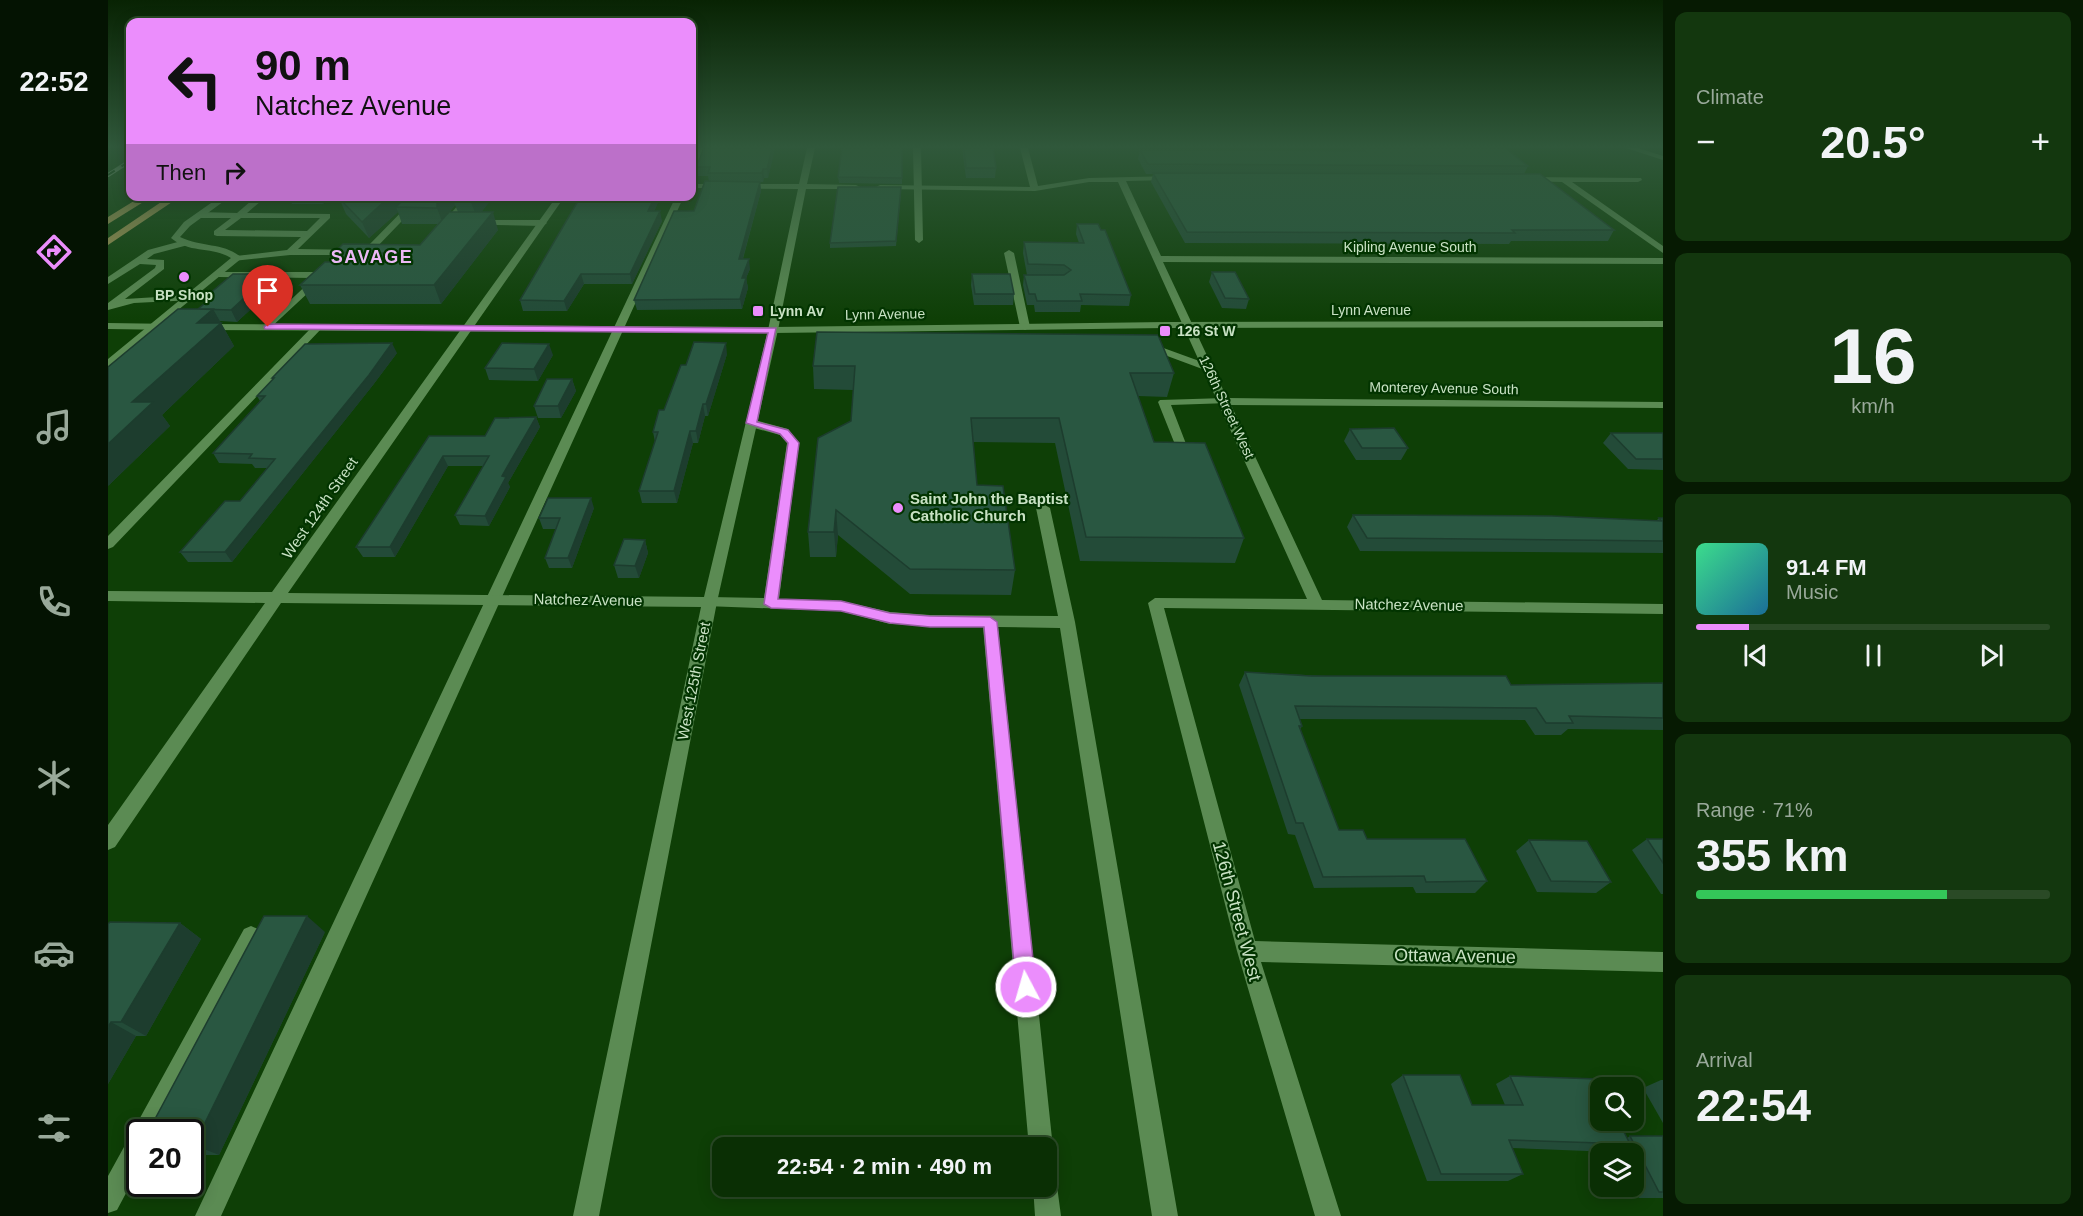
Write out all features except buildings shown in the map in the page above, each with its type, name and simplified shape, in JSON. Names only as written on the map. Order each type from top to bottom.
[{"type":"highway","points":[[108,221],[135,205]]},
{"type":"highway","points":[[108,242],[164,205]]},
{"type":"street","points":[[215,205],[174,238],[189,245],[225,250],[236,259]]},
{"type":"street","points":[[252,205],[217,232],[309,234]]},
{"type":"street","points":[[110,361],[236,259],[290,252],[362,253],[370,249],[413,205]]},
{"type":"street","points":[[463,205],[448,222],[543,223]]},
{"type":"street","name":"West 124th Street","points":[[108,841],[277,597],[555,205]]},
{"type":"street","points":[[208,1216],[676,205]]},
{"type":"street","name":"West 125th Street","points":[[586,1216],[710,602],[801,205]]},
{"type":"street","points":[[919,205],[920,240]]},
{"type":"street","name":"126th Street West","points":[[1133,205],[1317,604]]},
{"type":"street","points":[[1599,205],[1663,250]]},
{"type":"street","points":[[200,215],[327,216],[290,252]]},
{"type":"street","points":[[108,280],[151,252],[189,245]]},
{"type":"street","points":[[268,327],[344,252]]},
{"type":"street","points":[[1009,253],[1025,327]]},
{"type":"street","name":"Kipling Avenue South","points":[[1158,259],[1663,261]]},
{"type":"street","points":[[108,308],[159,269],[161,262],[137,261]]},
{"type":"street","points":[[219,274],[346,276]]},
{"type":"street","points":[[1015,280],[1027,280]]},
{"type":"street","points":[[108,308],[133,300],[190,298]]},
{"type":"street","name":"Lynn Avenue","points":[[108,326],[837,330],[1663,324]]},
{"type":"street","points":[[108,544],[317,328]]},
{"type":"street","points":[[837,330],[864,341]]},
{"type":"street","points":[[1139,344],[1159,348],[1209,368]]},
{"type":"street","name":"Monterey Avenue South","points":[[1182,449],[1164,402],[1663,405]]},
{"type":"street","points":[[751,423],[784,432],[794,443],[771,604]]},
{"type":"street","points":[[1043,508],[1067,622],[1165,1216]]},
{"type":"street","name":"Natchez Avenue","points":[[108,596],[710,602],[841,606],[890,618],[930,621],[1067,622]]},
{"type":"street","name":"126th Street West","points":[[1155,603],[1247,951],[1328,1216]]},
{"type":"street","name":"Natchez Avenue","points":[[1155,603],[1663,609]]},
{"type":"street","points":[[990,622],[1040,1137]]},
{"type":"street","points":[[152,1119],[251,936]]},
{"type":"street","name":"Ottawa Avenue","points":[[1247,951],[1663,962]]},
{"type":"street","points":[[108,1201],[126,1168]]},
{"type":"street","points":[[1046,1197],[1048,1216]]},
{"type":"place","name":"BP Shop","points":[[184,277]]},
{"type":"place","name":"Lynn Av","points":[[758,311]]},
{"type":"place","name":"126 St W","points":[[1165,331]]},
{"type":"place","name":"Saint John the Baptist Catholic Church","points":[[898,508]]},
{"type":"district","name":"SAVAGE","points":[[372,257]]},
{"type":"route","points":[[268,327],[773,330],[751,423],[784,432],[794,443],[771,604],[841,606],[890,618],[990,622],[1026,987]]}]
